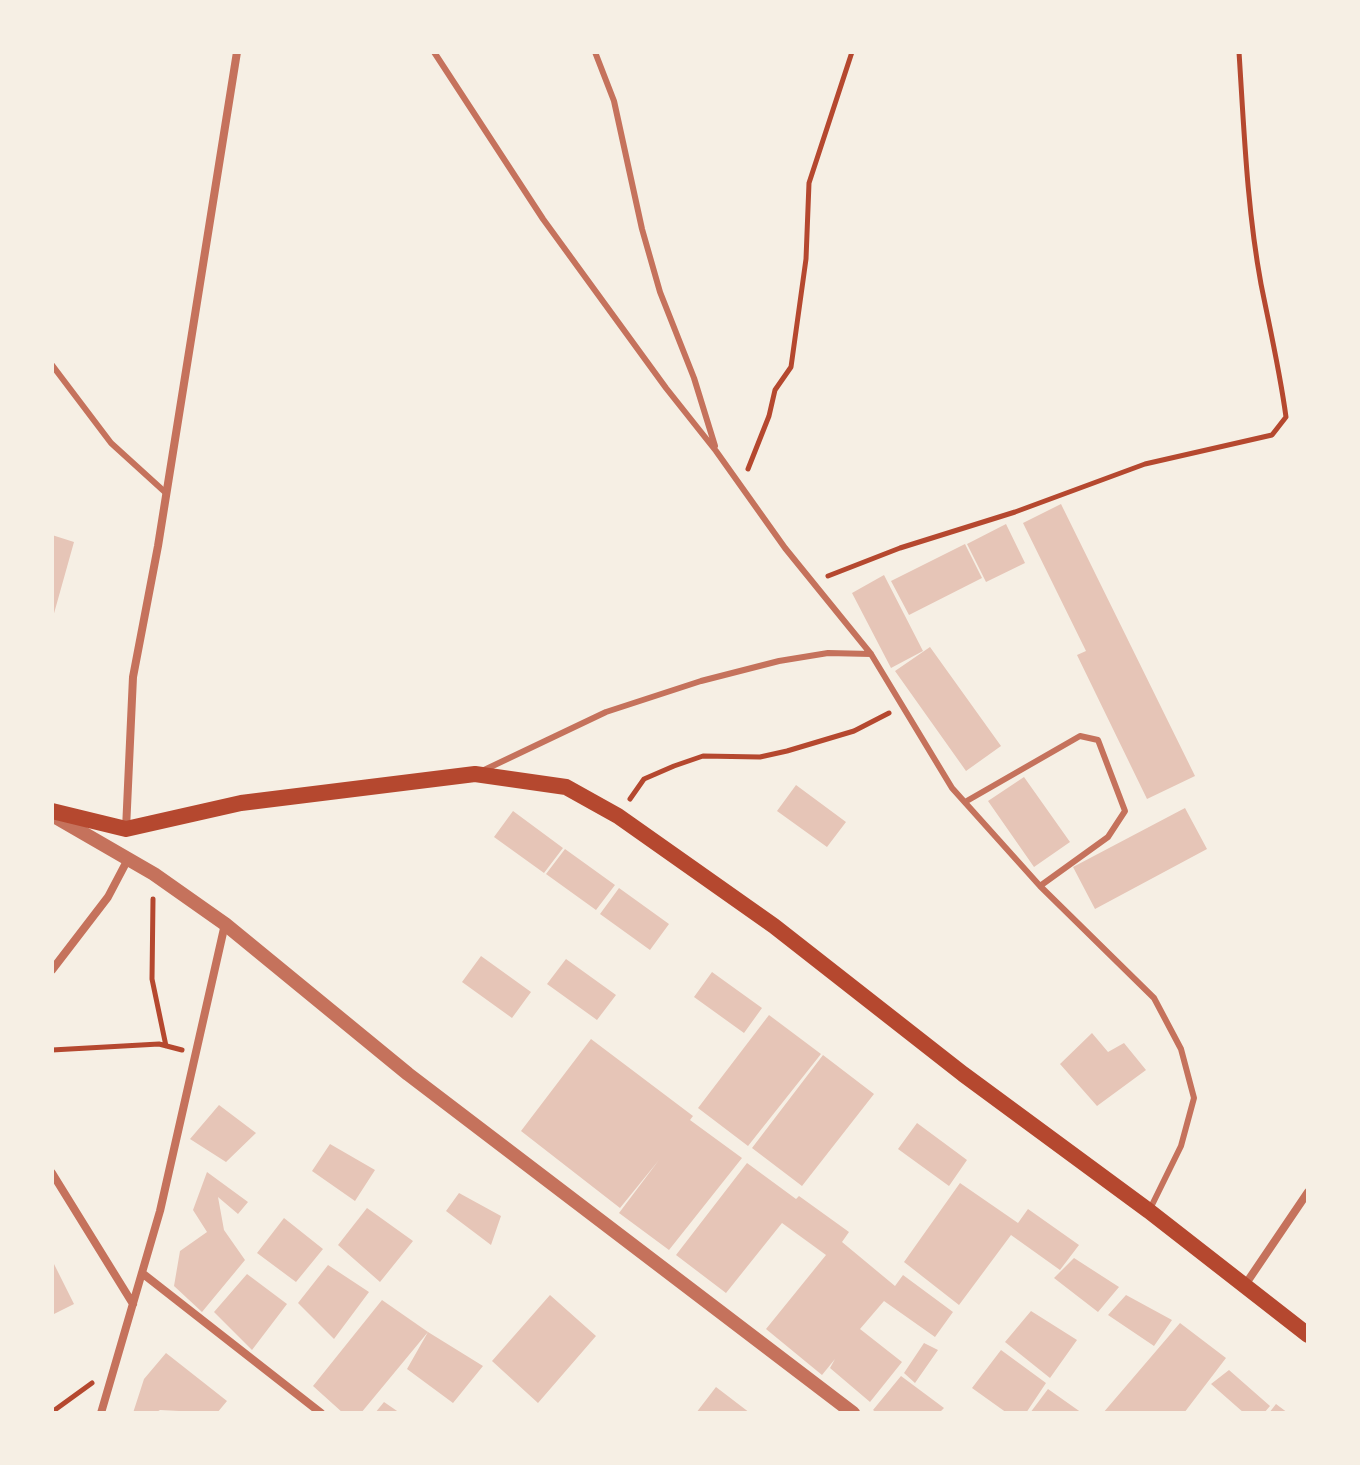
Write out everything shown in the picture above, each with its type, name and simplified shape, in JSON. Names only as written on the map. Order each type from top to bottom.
[{"type":"main road","points":[[52,813],[126,829],[241,803],[475,774],[566,787],[618,816],[774,926],[1032,1127],[1149,1211],[1308,1335]]},
{"type":"street","points":[[126,829],[133,677],[237,52]]},
{"type":"street","points":[[52,813],[154,874],[225,924],[408,1074],[853,1413]]},
{"type":"street","points":[[52,970],[108,897],[128,859]]},
{"type":"street","points":[[101,1413],[160,1211],[225,924]]},
{"type":"street","points":[[52,1173],[133,1304]]},
{"type":"street","points":[[1244,1286],[1308,1192]]},
{"type":"street","points":[[142,1273],[321,1413]]},
{"type":"lane","points":[[434,52],[543,219],[741,489],[871,654],[952,788],[1040,886],[1154,998],[1181,1049],[1194,1098],[1181,1146],[1149,1211]]},
{"type":"lane","points":[[595,52],[614,101],[642,229],[660,292],[694,378],[716,451]]},
{"type":"lane","points":[[52,365],[111,443],[166,493]]},
{"type":"lane","points":[[475,774],[606,712],[701,681],[779,661],[828,653],[871,654]]},
{"type":"lane","points":[[965,802],[1080,736],[1098,740],[1125,811],[1108,837],[1040,886]]},
{"type":"path","points":[[741,489],[769,416],[775,390],[791,367],[806,259],[809,183],[852,52]]},
{"type":"path","points":[[812,582],[900,548],[1015,512],[1145,464],[1272,435],[1286,417],[1280,367],[1261,283],[1245,146],[1239,52]]},
{"type":"path","points":[[618,816],[644,779],[674,766],[703,756],[760,757],[787,751],[854,731],[902,706]]},
{"type":"path","points":[[154,874],[152,979],[166,1046]]},
{"type":"path","points":[[52,1050],[159,1044],[193,1055]]},
{"type":"path","points":[[52,1412],[116,1367]]},
{"type":"building","points":[[1061,504],[1195,776],[1147,799],[1077,655],[1086,651],[1023,523]]},
{"type":"building","points":[[1006,524],[1025,563],[986,582],[967,544]]},
{"type":"building","points":[[52,535],[74,542],[53,617],[52,617]]},
{"type":"building","points":[[965,544],[982,578],[909,615],[891,581]]},
{"type":"building","points":[[884,575],[923,651],[891,668],[852,593]]},
{"type":"building","points":[[930,647],[1001,746],[966,771],[895,671]]},
{"type":"building","points":[[1024,777],[1070,842],[1034,867],[988,801]]},
{"type":"building","points":[[796,785],[846,822],[827,847],[777,811]]},
{"type":"building","points":[[1185,808],[1207,849],[1095,909],[1073,867]]},
{"type":"building","points":[[513,811],[563,848],[544,873],[494,837]]},
{"type":"building","points":[[565,849],[615,885],[596,910],[546,874]]},
{"type":"building","points":[[619,888],[669,924],[650,950],[600,914]]},
{"type":"building","points":[[481,956],[531,992],[512,1018],[462,982]]},
{"type":"building","points":[[566,959],[616,995],[597,1020],[547,984]]},
{"type":"building","points":[[712,972],[762,1008],[744,1033],[694,997]]},
{"type":"building","points":[[769,1015],[821,1054],[748,1146],[698,1108]]},
{"type":"building","points":[[1092,1033],[1108,1052],[1124,1043],[1146,1070],[1097,1106],[1060,1064]]},
{"type":"building","points":[[591,1039],[693,1116],[690,1120],[742,1158],[669,1250],[619,1213],[659,1160],[620,1208],[521,1131]]},
{"type":"building","points":[[823,1055],[874,1094],[802,1186],[752,1148]]},
{"type":"building","points":[[219,1105],[256,1133],[226,1162],[190,1139]]},
{"type":"building","points":[[917,1123],[967,1160],[949,1186],[898,1149]]},
{"type":"building","points":[[330,1144],[375,1170],[355,1201],[312,1171]]},
{"type":"building","points":[[747,1163],[849,1232],[842,1242],[895,1286],[903,1275],[953,1312],[935,1337],[884,1301],[860,1329],[902,1362],[870,1402],[830,1368],[835,1359],[822,1375],[766,1329],[826,1255],[782,1223],[726,1293],[676,1255]]},
{"type":"building","points":[[207,1172],[248,1202],[238,1214],[218,1197],[224,1230],[245,1260],[202,1312],[174,1286],[180,1251],[207,1232],[193,1210]]},
{"type":"building","points":[[960,1183],[1018,1223],[1028,1209],[1079,1245],[1060,1270],[1011,1235],[959,1305],[904,1262]]},
{"type":"building","points":[[459,1193],[501,1216],[491,1245],[446,1211]]},
{"type":"building","points":[[367,1208],[413,1241],[380,1282],[338,1245]]},
{"type":"building","points":[[284,1218],[323,1249],[296,1282],[257,1253]]},
{"type":"building","points":[[1074,1258],[1119,1287],[1098,1312],[1054,1278]]},
{"type":"building","points":[[52,1260],[74,1304],[52,1315]]},
{"type":"building","points":[[328,1265],[369,1292],[334,1339],[298,1303]]},
{"type":"building","points":[[247,1274],[287,1304],[252,1350],[214,1312]]},
{"type":"building","points":[[550,1295],[596,1336],[538,1403],[492,1361]]},
{"type":"building","points":[[1126,1295],[1172,1320],[1154,1346],[1108,1315]]},
{"type":"building","points":[[382,1300],[428,1332],[361,1413],[343,1413],[313,1386]]},
{"type":"building","points":[[1031,1311],[1077,1340],[1050,1378],[1005,1342]]},
{"type":"building","points":[[1180,1323],[1226,1358],[1184,1413],[1103,1413]]},
{"type":"building","points":[[428,1332],[483,1366],[453,1403],[407,1369]]},
{"type":"building","points":[[924,1343],[938,1350],[915,1383],[904,1373]]},
{"type":"building","points":[[1001,1350],[1046,1383],[1026,1413],[1007,1413],[972,1388]]},
{"type":"building","points":[[166,1353],[227,1401],[217,1413],[160,1410],[155,1413],[133,1413],[144,1379]]},
{"type":"building","points":[[1229,1370],[1270,1406],[1264,1413],[1244,1413],[1211,1384]]},
{"type":"building","points":[[901,1376],[944,1408],[939,1413],[877,1413],[873,1410]]},
{"type":"building","points":[[716,1387],[750,1413],[696,1413]]},
{"type":"building","points":[[1048,1389],[1082,1413],[1030,1413]]},
{"type":"building","points":[[384,1402],[400,1413],[375,1413]]},
{"type":"building","points":[[1276,1404],[1288,1413],[1269,1413]]}]
